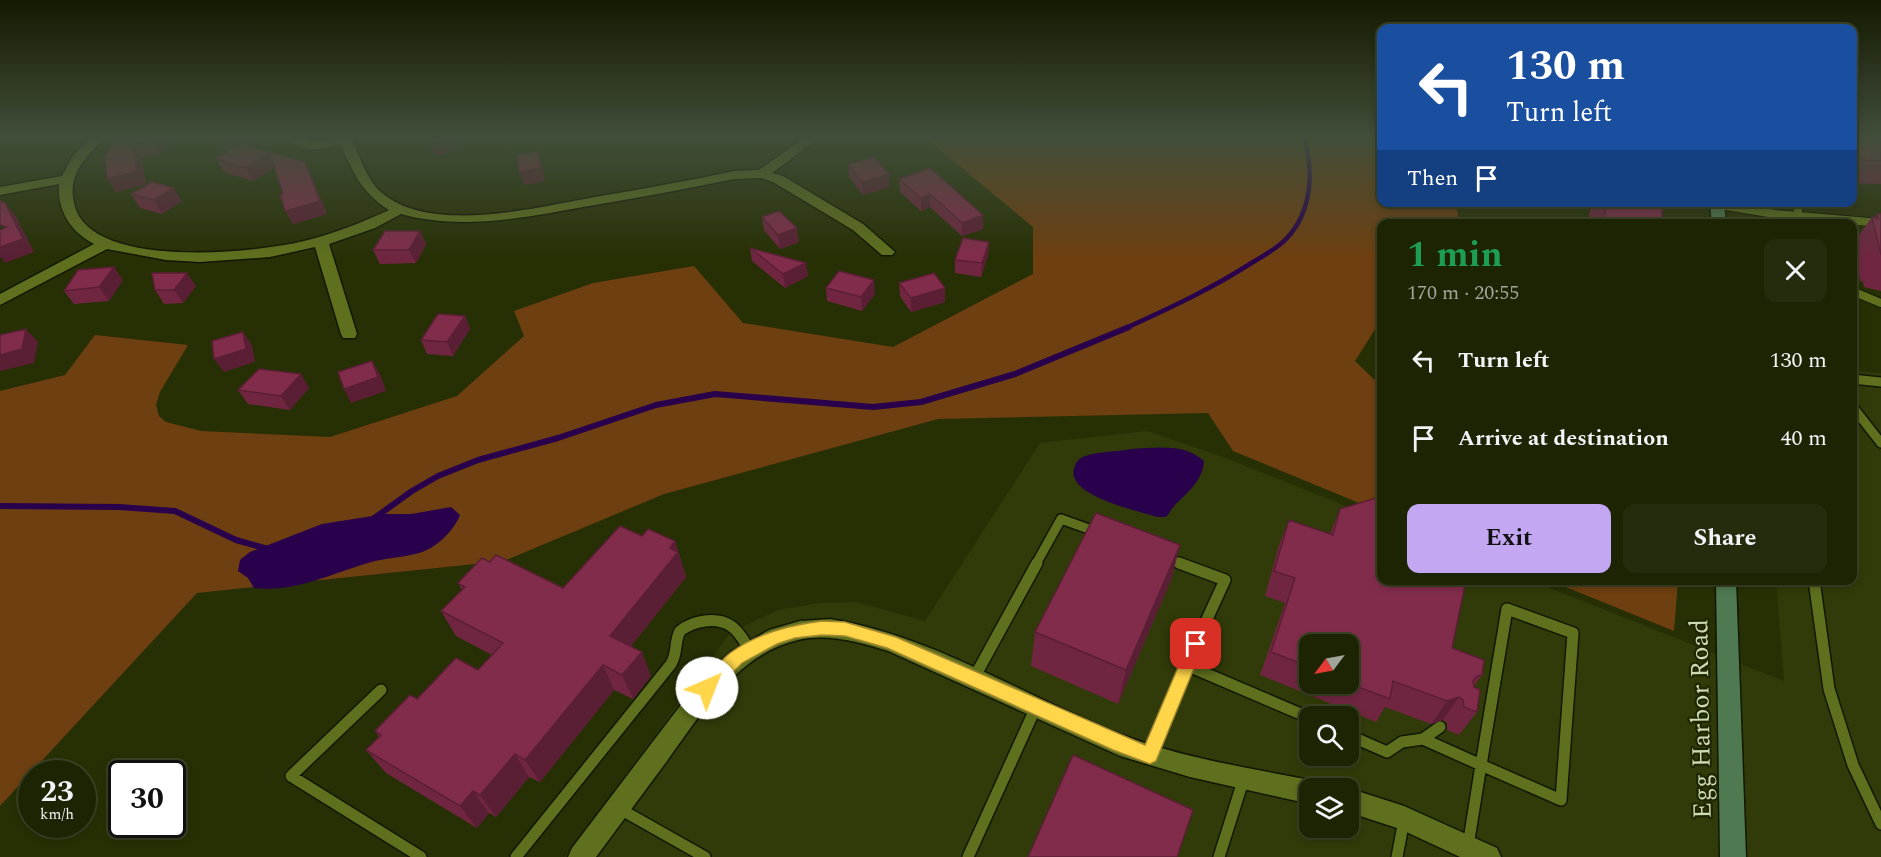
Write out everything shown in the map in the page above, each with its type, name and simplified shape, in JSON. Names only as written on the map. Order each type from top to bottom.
[{"type":"main road","name":"Egg Harbor Road","points":[[1726,585],[1733,857]]},
{"type":"street","points":[[365,178],[379,198],[399,210],[453,219],[501,216],[717,178]]},
{"type":"street","points":[[775,178],[858,227],[887,252]]},
{"type":"street","points":[[0,191],[66,180],[66,202],[75,222],[88,235],[105,244],[164,256],[214,257],[251,254],[320,240],[366,226],[399,210]]},
{"type":"street","points":[[320,240],[349,334]]},
{"type":"street","points":[[0,300],[105,244]]},
{"type":"street","points":[[581,857],[707,688],[723,670],[749,649],[795,631],[822,628],[845,629],[890,642],[1119,745],[1183,765],[1299,790]]},
{"type":"street","points":[[1359,804],[1404,818],[1478,852]]},
{"type":"lane","points":[[1738,207],[1808,219]]},
{"type":"lane","points":[[1798,207],[1798,216]]},
{"type":"lane","points":[[1857,222],[1881,223]]},
{"type":"lane","points":[[1857,293],[1881,303]]},
{"type":"lane","points":[[1857,380],[1881,382]]},
{"type":"lane","points":[[1857,416],[1881,443]]},
{"type":"lane","points":[[974,678],[1061,519],[1105,535]]},
{"type":"lane","points":[[1150,755],[1186,665],[1225,580],[1159,556]]},
{"type":"lane","points":[[1815,585],[1829,689],[1853,765],[1881,824]]},
{"type":"lane","points":[[1423,739],[1481,765],[1562,800],[1573,633],[1507,609],[1486,707],[1481,765],[1478,852]]},
{"type":"lane","points":[[516,857],[671,664],[677,654],[675,642],[681,631],[697,622],[714,621],[730,625],[749,649]]},
{"type":"lane","points":[[1186,665],[1299,713]]},
{"type":"lane","points":[[381,690],[291,776],[421,857]]},
{"type":"lane","points":[[968,857],[1035,707]]},
{"type":"lane","points":[[1359,740],[1387,752],[1402,742],[1423,739],[1440,727]]},
{"type":"lane","points":[[1218,857],[1244,778]]},
{"type":"lane","points":[[617,808],[705,857]]},
{"type":"lane","points":[[1397,857],[1404,818]]},
{"type":"shaded area","points":[[974,178],[1377,178],[1377,207],[1456,207],[1459,219],[1377,219],[1377,326],[1355,361],[1377,382],[1377,510],[1233,451],[1208,413],[938,419],[664,494],[504,561],[197,593],[43,760],[18,760],[18,787],[0,806],[0,391],[65,375],[95,335],[188,345],[160,392],[156,405],[159,416],[166,422],[201,431],[330,437],[457,396],[524,336],[514,311],[593,283],[694,266],[743,323],[893,347],[1033,274],[1033,227]]},
{"type":"shaded area","points":[[1857,371],[1881,373],[1881,857],[565,857],[730,633],[778,610],[820,603],[856,602],[925,621],[1040,443],[1147,431],[1223,457],[1377,518],[1377,585],[1542,585],[1784,681],[1776,585],[1857,585]]},
{"type":"shaded area","points":[[1131,449],[1179,449],[1188,451],[1204,461],[1198,480],[1166,517],[1157,517],[1106,501],[1081,487],[1075,479],[1074,469],[1083,457],[1096,453]]},
{"type":"shaded area","points":[[451,507],[460,515],[451,530],[434,546],[416,554],[375,561],[300,585],[270,589],[254,588],[248,578],[238,571],[240,560],[250,552],[322,524]]},
{"type":"shaded area","points":[[1561,585],[1678,585],[1674,631]]},
{"type":"building","points":[[278,178],[311,178],[320,201],[285,211],[280,194],[283,194]]},
{"type":"building","points":[[859,178],[876,178],[862,182]]},
{"type":"building","points":[[941,178],[983,215],[962,223],[930,194],[921,198],[899,179]]},
{"type":"building","points":[[152,182],[174,188],[154,200],[131,194]]},
{"type":"building","points":[[0,201],[5,203],[23,239],[0,247],[0,230],[7,227],[0,225]]},
{"type":"building","points":[[1605,207],[1662,207],[1662,219],[1604,219]]},
{"type":"building","points":[[779,211],[797,228],[778,235],[762,217]]},
{"type":"building","points":[[1877,214],[1881,214],[1881,255],[1872,217],[1878,219]]},
{"type":"building","points":[[385,231],[420,231],[409,250],[373,250]]},
{"type":"building","points":[[963,238],[989,242],[982,263],[955,260]]},
{"type":"building","points":[[750,248],[806,263],[783,274]]},
{"type":"building","points":[[114,267],[99,287],[64,291],[78,270]]},
{"type":"building","points":[[839,271],[874,280],[861,297],[826,288]]},
{"type":"building","points":[[152,273],[187,273],[174,290],[155,290]]},
{"type":"building","points":[[934,273],[945,288],[911,298],[899,283]]},
{"type":"building","points":[[438,314],[465,316],[447,342],[421,340]]},
{"type":"building","points":[[26,329],[22,349],[0,355],[0,335]]},
{"type":"building","points":[[243,332],[246,349],[214,359],[212,341]]},
{"type":"building","points":[[372,361],[378,377],[344,389],[338,372]]},
{"type":"building","points":[[259,369],[301,374],[281,396],[238,390]]},
{"type":"building","points":[[1377,498],[1377,585],[1465,585],[1452,648],[1484,660],[1482,675],[1477,676],[1473,681],[1474,687],[1480,690],[1477,712],[1464,707],[1463,700],[1459,697],[1447,701],[1393,681],[1390,699],[1359,687],[1359,634],[1299,634],[1299,663],[1271,652],[1295,578],[1274,571],[1289,520],[1333,535],[1340,509]]},
{"type":"building","points":[[1096,513],[1180,545],[1126,670],[1035,632]]},
{"type":"building","points":[[620,526],[642,536],[648,529],[675,541],[670,548],[678,552],[610,636],[642,652],[622,675],[603,665],[525,760],[515,754],[480,795],[473,791],[460,806],[366,750],[381,735],[375,731],[410,695],[417,699],[456,658],[478,670],[503,643],[441,611],[465,587],[458,583],[482,558],[490,562],[496,555],[563,588]]},
{"type":"building","points":[[1073,755],[1193,810],[1177,857],[1028,857]]},
{"type":"waterway","points":[[1126,328],[1222,280],[1280,245],[1302,216],[1310,178]]},
{"type":"waterway","points":[[373,519],[412,491],[438,476],[478,460],[558,438],[656,405],[715,394],[873,407],[921,402],[1015,374],[1129,327]]},
{"type":"waterway","points":[[0,506],[119,507],[175,511],[236,540],[268,549]]},
{"type":"route","points":[[707,688],[736,658],[772,638],[795,631],[822,628],[845,629],[890,642],[1119,745],[1150,755],[1196,644]]}]
